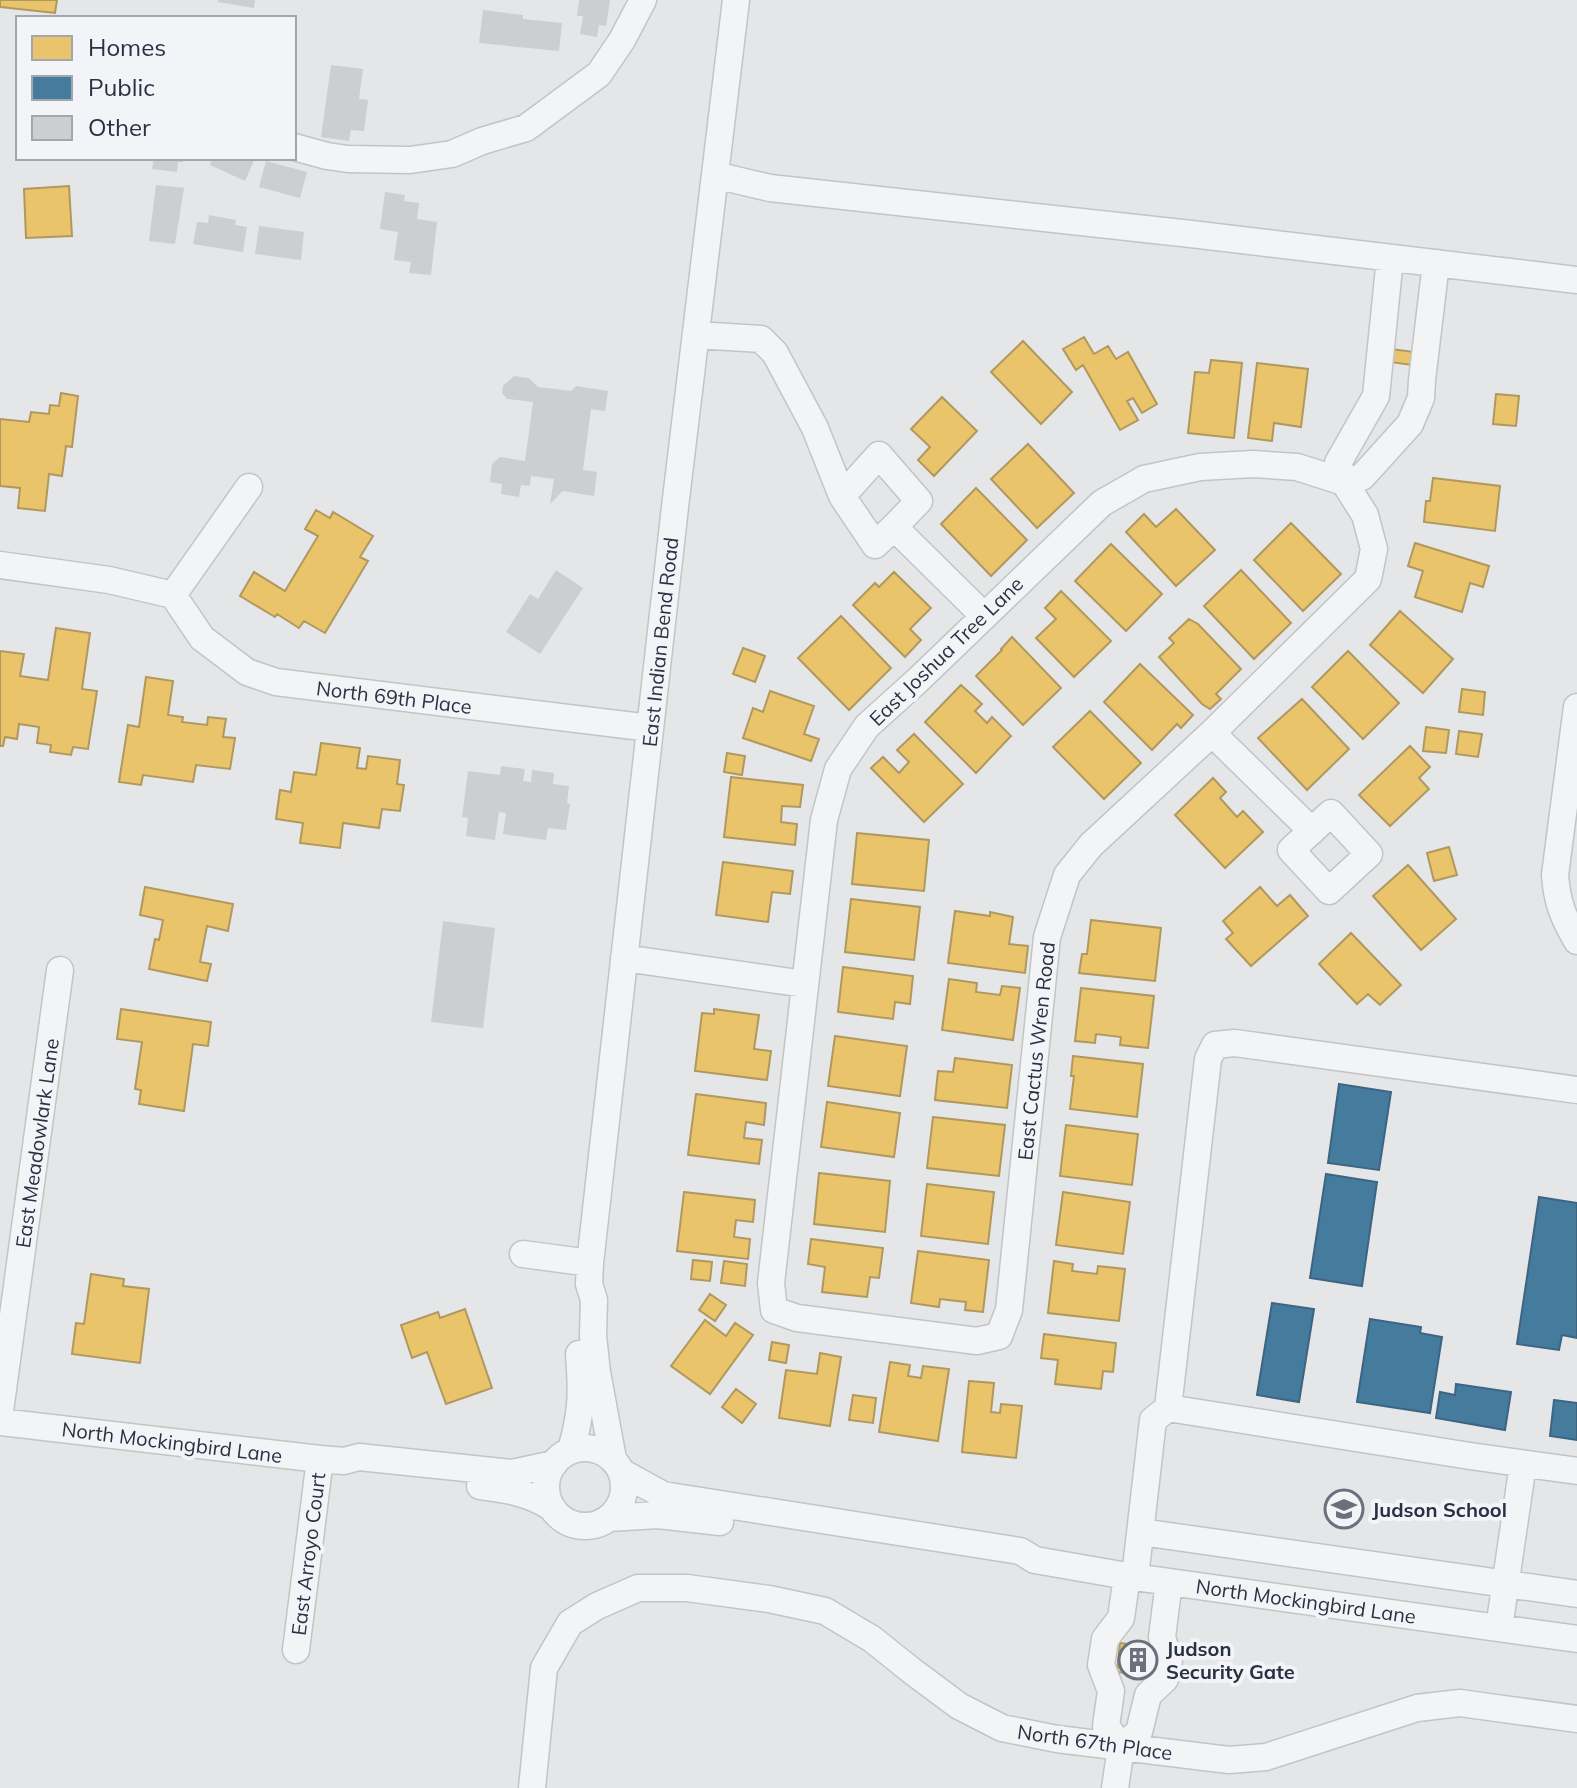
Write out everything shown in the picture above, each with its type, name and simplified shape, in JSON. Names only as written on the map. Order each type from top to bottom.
[{"type":"street","points":[[296,148],[348,159],[410,160],[452,154],[526,128],[599,74],[643,0]]},
{"type":"street","name":"East Indian Bend Road","points":[[562,1457],[581,1408],[579,1332],[582,1298],[590,1274],[650,728],[736,0]]},
{"type":"street","points":[[715,175],[770,188],[1577,280]]},
{"type":"street","points":[[1390,258],[1376,396],[1338,463],[1344,482],[1362,477],[1410,424],[1421,398],[1436,263]]},
{"type":"street","points":[[696,335],[761,339],[775,353],[815,428],[842,496],[875,545],[919,501],[879,455],[842,496]]},
{"type":"street","points":[[1378,376],[1422,380]]},
{"type":"street","name":"East Joshua Tree Lane","points":[[774,1310],[771,1283],[824,820],[838,769],[867,726],[1102,503],[1144,479],[1200,467],[1253,464],[1297,467],[1344,482]]},
{"type":"street","name":"East Cactus Wren Road","points":[[774,1310],[797,1318],[977,1341],[999,1336],[1009,1310],[1047,937],[1067,875],[1091,845],[1212,733],[1368,579],[1374,549],[1365,515],[1344,482]]},
{"type":"street","points":[[0,565],[109,580],[173,595],[249,487]]},
{"type":"street","points":[[894,527],[983,615]]},
{"type":"street","name":"North 69th Place","points":[[173,595],[202,638],[247,672],[276,682],[650,728]]},
{"type":"street","points":[[1577,707],[1555,875],[1557,898],[1577,941]]},
{"type":"street","points":[[1212,733],[1312,831]]},
{"type":"street","points":[[624,958],[805,984]]},
{"type":"street","name":"East Meadowlark Lane","points":[[0,1411],[60,970]]},
{"type":"street","points":[[1121,1747],[1106,1726],[1111,1691],[1101,1665],[1105,1639],[1121,1618],[1141,1532],[1153,1420],[1168,1408],[1208,1059],[1215,1045],[1252,1045],[1577,1090]]},
{"type":"street","points":[[523,1254],[590,1274]]},
{"type":"street","name":"East Indian Bend Road","points":[[590,1274],[597,1372],[618,1466]]},
{"type":"street","points":[[1168,1408],[1577,1471]]},
{"type":"street","name":"North Mockingbird Lane","points":[[0,1422],[332,1460],[359,1457],[512,1473],[591,1448],[604,1452],[618,1466],[663,1495],[1020,1551],[1035,1560],[1169,1582],[1577,1639]]},
{"type":"street","points":[[551,1507],[547,1484],[549,1472],[562,1457]]},
{"type":"street","name":"North Mockingbird Lane","points":[[332,1460],[357,1469],[517,1492],[536,1498],[566,1521],[588,1526],[609,1518],[658,1515],[1018,1568],[1035,1560]]},
{"type":"street","name":"East Arroyo Court","points":[[296,1650],[332,1460]]},
{"type":"street","points":[[1499,1628],[1523,1464]]},
{"type":"street","points":[[609,1518],[621,1503],[624,1483],[618,1466]]},
{"type":"street","points":[[1141,1532],[1577,1594]]},
{"type":"street","points":[[1115,1788],[1121,1747],[1139,1732],[1148,1695],[1165,1679],[1169,1660],[1162,1637],[1169,1582]]},
{"type":"street","name":"North 67th Place","points":[[532,1788],[544,1668],[570,1623],[597,1606],[638,1588],[687,1588],[769,1599],[825,1611],[872,1639],[959,1706],[1002,1728],[1057,1739],[1229,1760],[1266,1757],[1417,1708],[1460,1703],[1577,1719]]},
{"type":"street","points":[[1111,1691],[1129,1697],[1148,1695]]},
{"type":"building: Homes","points":[[0,0],[57,0],[55,13],[0,7]]},
{"type":"building: Homes","points":[[69,186],[72,236],[26,238],[24,189]]},
{"type":"building: Homes","points":[[1084,337],[1094,354],[1108,346],[1116,359],[1128,352],[1157,404],[1142,413],[1133,398],[1127,401],[1138,420],[1120,430],[1083,365],[1076,370],[1063,349]]},
{"type":"building: Homes","points":[[1023,341],[1072,392],[1041,424],[991,372]]},
{"type":"building: Homes","points":[[1391,349],[1414,352],[1412,365],[1390,362]]},
{"type":"building: Homes","points":[[1211,360],[1242,363],[1234,438],[1188,433],[1195,372],[1209,373]]},
{"type":"building: Homes","points":[[1257,363],[1308,369],[1301,427],[1274,423],[1272,441],[1248,438]]},
{"type":"building: Homes","points":[[61,393],[78,396],[72,447],[66,446],[62,476],[49,474],[45,511],[18,508],[20,488],[0,486],[0,419],[29,422],[31,412],[49,414],[50,405],[59,406]]},
{"type":"building: Homes","points":[[1496,394],[1519,396],[1516,426],[1493,424]]},
{"type":"building: Homes","points":[[942,397],[977,431],[934,476],[918,460],[930,447],[911,429]]},
{"type":"building: Homes","points":[[1028,444],[1074,493],[1037,528],[991,479]]},
{"type":"building: Homes","points":[[1433,478],[1500,486],[1495,531],[1424,522]]},
{"type":"building: Homes","points":[[976,488],[1027,540],[991,576],[941,524]]},
{"type":"building: Homes","points":[[1176,509],[1215,550],[1176,586],[1126,532],[1144,514],[1156,527]]},
{"type":"building: Homes","points":[[316,510],[330,518],[333,512],[373,536],[360,557],[368,561],[325,633],[304,621],[299,628],[240,596],[254,572],[285,591],[318,536],[305,529]]},
{"type":"building: Homes","points":[[1291,523],[1341,574],[1303,611],[1254,560]]},
{"type":"building: Homes","points":[[1415,543],[1489,566],[1483,587],[1470,583],[1462,612],[1415,597],[1423,571],[1408,566]]},
{"type":"building: Homes","points":[[1111,544],[1162,594],[1126,631],[1075,581]]},
{"type":"building: Homes","points":[[1241,570],[1291,623],[1254,659],[1204,606]]},
{"type":"building: Homes","points":[[894,572],[931,608],[910,629],[921,640],[905,657],[853,605],[875,583],[879,587]]},
{"type":"building: Homes","points":[[1061,591],[1111,641],[1074,677],[1036,638],[1056,619],[1045,608]]},
{"type":"building: Homes","points":[[1400,611],[1453,659],[1423,693],[1370,645]]},
{"type":"building: Homes","points":[[841,616],[891,668],[849,710],[798,658]]},
{"type":"building: Homes","points":[[1189,619],[1198,624],[1241,669],[1216,694],[1221,699],[1210,709],[1159,657],[1174,643],[1169,638]]},
{"type":"building: Homes","points":[[56,628],[90,633],[82,689],[97,691],[88,749],[73,747],[71,755],[50,752],[51,745],[37,743],[39,727],[19,724],[17,739],[5,737],[3,746],[0,746],[0,651],[24,654],[20,676],[48,680]]},
{"type":"building: Homes","points":[[1012,637],[1061,688],[1023,725],[976,676]]},
{"type":"building: Homes","points":[[743,648],[765,656],[755,682],[733,674]]},
{"type":"building: Homes","points":[[1348,651],[1399,703],[1363,739],[1312,687]]},
{"type":"building: Homes","points":[[1140,664],[1193,715],[1181,728],[1177,724],[1152,750],[1104,702]]},
{"type":"building: Homes","points":[[146,677],[173,681],[168,715],[183,717],[182,722],[207,725],[208,717],[226,719],[223,737],[235,738],[230,769],[196,765],[193,782],[143,775],[141,785],[119,782],[128,725],[139,727]]},
{"type":"building: Homes","points":[[961,685],[982,704],[975,711],[987,723],[992,717],[1011,736],[976,773],[925,722]]},
{"type":"building: Homes","points":[[1462,689],[1485,692],[1483,715],[1459,712]]},
{"type":"building: Homes","points":[[770,691],[814,706],[804,734],[819,739],[811,761],[743,738],[753,708],[763,712]]},
{"type":"building: Homes","points":[[1302,699],[1349,749],[1307,790],[1258,738]]},
{"type":"building: Homes","points":[[1090,711],[1141,763],[1104,799],[1053,747]]},
{"type":"building: Homes","points":[[1426,727],[1449,730],[1446,753],[1423,751]]},
{"type":"building: Homes","points":[[1459,731],[1482,734],[1478,757],[1456,754]]},
{"type":"building: Homes","points":[[914,734],[963,784],[924,822],[871,768],[883,757],[899,773],[909,762],[897,750]]},
{"type":"building: Homes","points":[[321,743],[360,748],[357,768],[366,769],[368,756],[400,760],[397,784],[404,785],[400,811],[382,809],[379,828],[343,823],[340,848],[300,843],[303,823],[276,819],[280,790],[291,792],[294,772],[316,775]]},
{"type":"building: Homes","points":[[1410,746],[1430,767],[1419,778],[1429,789],[1390,826],[1359,795]]},
{"type":"building: Homes","points":[[727,753],[745,756],[742,775],[724,772]]},
{"type":"building: Homes","points":[[731,777],[803,785],[800,807],[782,806],[781,822],[797,824],[795,845],[724,837]]},
{"type":"building: Homes","points":[[1213,778],[1226,792],[1220,798],[1237,817],[1243,811],[1263,832],[1225,868],[1175,815]]},
{"type":"building: Homes","points":[[857,833],[929,840],[924,891],[852,884]]},
{"type":"building: Homes","points":[[1449,847],[1457,875],[1434,881],[1427,853]]},
{"type":"building: Homes","points":[[723,862],[793,871],[790,894],[772,892],[768,922],[716,915]]},
{"type":"building: Homes","points":[[1408,865],[1456,919],[1421,950],[1373,896]]},
{"type":"building: Homes","points":[[145,887],[233,904],[228,931],[207,926],[200,962],[211,964],[207,981],[149,969],[155,939],[159,940],[163,920],[140,915]]},
{"type":"building: Homes","points":[[1260,887],[1277,906],[1290,895],[1308,916],[1251,966],[1226,939],[1233,933],[1223,921]]},
{"type":"building: Homes","points":[[851,899],[920,907],[914,960],[845,952]]},
{"type":"building: Homes","points":[[955,911],[990,916],[990,912],[1013,917],[1009,944],[1028,946],[1025,973],[948,963]]},
{"type":"building: Homes","points":[[1091,920],[1161,928],[1155,981],[1079,973],[1082,954],[1087,954]]},
{"type":"building: Homes","points":[[1351,933],[1401,985],[1380,1005],[1368,994],[1357,1004],[1319,964]]},
{"type":"building: Homes","points":[[843,967],[913,976],[910,1004],[895,1002],[893,1019],[838,1012]]},
{"type":"building: Homes","points":[[949,979],[977,983],[976,992],[1000,995],[1002,986],[1020,988],[1013,1040],[942,1030]]},
{"type":"building: Homes","points":[[1081,988],[1154,996],[1148,1048],[1120,1045],[1121,1037],[1096,1034],[1095,1043],[1075,1041]]},
{"type":"building: Homes","points":[[121,1009],[211,1022],[208,1046],[193,1044],[184,1111],[139,1104],[141,1090],[135,1089],[142,1042],[117,1039]]},
{"type":"building: Homes","points":[[714,1009],[759,1015],[754,1049],[771,1051],[767,1080],[695,1071],[702,1013],[714,1014]]},
{"type":"building: Homes","points":[[835,1036],[907,1046],[900,1096],[828,1086]]},
{"type":"building: Homes","points":[[1073,1056],[1143,1064],[1137,1117],[1070,1109]]},
{"type":"building: Homes","points":[[955,1058],[1012,1065],[1007,1108],[935,1100],[938,1071],[953,1072]]},
{"type":"building: Homes","points":[[696,1094],[766,1103],[764,1125],[746,1122],[744,1138],[762,1140],[759,1164],[688,1155]]},
{"type":"building: Homes","points":[[827,1102],[900,1113],[894,1157],[821,1147]]},
{"type":"building: Homes","points":[[933,1117],[1005,1125],[999,1176],[927,1168]]},
{"type":"building: Homes","points":[[1066,1125],[1138,1134],[1132,1185],[1060,1176]]},
{"type":"building: Homes","points":[[819,1173],[890,1181],[885,1232],[814,1224]]},
{"type":"building: Homes","points":[[927,1184],[994,1192],[988,1244],[921,1236]]},
{"type":"building: Homes","points":[[684,1192],[755,1200],[753,1222],[736,1220],[734,1237],[750,1239],[748,1259],[677,1251]]},
{"type":"building: Homes","points":[[1063,1192],[1130,1202],[1123,1254],[1056,1245]]},
{"type":"building: Homes","points":[[811,1239],[883,1248],[879,1278],[870,1277],[867,1297],[822,1292],[825,1267],[808,1264]]},
{"type":"building: Homes","points":[[918,1251],[989,1260],[983,1312],[965,1310],[966,1302],[940,1299],[939,1307],[911,1303]]},
{"type":"building: Homes","points":[[693,1260],[712,1262],[710,1281],[691,1279]]},
{"type":"building: Homes","points":[[724,1261],[747,1264],[745,1286],[721,1283]]},
{"type":"building: Homes","points":[[1054,1261],[1073,1264],[1072,1271],[1097,1274],[1098,1266],[1125,1269],[1119,1321],[1048,1313]]},
{"type":"building: Homes","points":[[91,1274],[124,1279],[123,1286],[149,1289],[140,1363],[72,1354],[76,1323],[84,1324]]},
{"type":"building: Homes","points":[[710,1294],[726,1305],[715,1321],[699,1310]]},
{"type":"building: Homes","points":[[465,1309],[492,1388],[446,1404],[427,1352],[412,1358],[401,1325],[438,1312],[440,1318]]},
{"type":"building: Homes","points":[[705,1320],[726,1336],[735,1323],[753,1335],[710,1394],[671,1366]]},
{"type":"building: Homes","points":[[1044,1334],[1116,1343],[1113,1372],[1103,1371],[1101,1389],[1055,1384],[1058,1360],[1041,1358]]},
{"type":"building: Homes","points":[[772,1342],[789,1345],[786,1363],[769,1360]]},
{"type":"building: Homes","points":[[820,1353],[841,1357],[830,1426],[779,1418],[786,1370],[817,1374]]},
{"type":"building: Homes","points":[[890,1362],[910,1365],[908,1376],[921,1378],[923,1366],[949,1369],[938,1441],[879,1432]]},
{"type":"building: Homes","points":[[969,1381],[994,1383],[991,1412],[1000,1413],[1001,1404],[1022,1406],[1016,1458],[962,1452]]},
{"type":"building: Homes","points":[[736,1389],[756,1404],[742,1423],[722,1407]]},
{"type":"building: Homes","points":[[853,1395],[876,1398],[873,1423],[849,1420]]},
{"type":"building: Homes","name":"Judson Security Gate","points":[[1120,1643],[1159,1648],[1155,1677],[1117,1672]]},
{"type":"building: Public","points":[[1339,1084],[1391,1092],[1379,1170],[1328,1163]]},
{"type":"building: Public","points":[[1326,1174],[1377,1182],[1362,1286],[1310,1278]]},
{"type":"building: Public","points":[[1539,1197],[1577,1203],[1577,1338],[1562,1335],[1559,1350],[1517,1344]]},
{"type":"building: Public","points":[[1272,1303],[1314,1309],[1299,1402],[1257,1395]]},
{"type":"building: Public","points":[[1370,1319],[1421,1327],[1420,1333],[1442,1337],[1430,1413],[1357,1402]]},
{"type":"building: Public","points":[[1456,1384],[1511,1392],[1505,1430],[1436,1418],[1440,1392],[1455,1395]]},
{"type":"building: Public","points":[[1554,1400],[1577,1403],[1577,1440],[1550,1436]]},
{"type":"building: Other","points":[[218,0],[255,0],[254,8]]},
{"type":"building: Other","points":[[579,0],[610,0],[606,26],[599,25],[597,37],[580,34],[583,16],[577,16]]},
{"type":"building: Other","points":[[483,10],[562,23],[559,51],[479,43]]},
{"type":"building: Other","points":[[331,65],[363,69],[359,99],[368,100],[364,131],[351,130],[349,141],[321,137]]},
{"type":"building: Other","points":[[154,160],[184,160],[178,162],[177,172],[152,169]]},
{"type":"building: Other","points":[[212,160],[254,160],[245,181],[210,165]]},
{"type":"building: Other","points":[[266,161],[307,172],[300,198],[259,187]]},
{"type":"building: Other","points":[[156,185],[184,188],[175,244],[149,241]]},
{"type":"building: Other","points":[[385,192],[405,195],[404,201],[419,203],[417,219],[437,222],[431,275],[409,273],[411,262],[394,260],[398,232],[380,229]]},
{"type":"building: Other","points":[[209,215],[236,220],[235,225],[247,227],[243,252],[193,244],[197,222],[208,223]]},
{"type":"building: Other","points":[[259,226],[304,232],[301,260],[255,254]]},
{"type":"building: Other","points":[[514,376],[529,378],[538,387],[571,391],[576,386],[608,391],[605,411],[591,409],[583,470],[597,472],[594,496],[563,491],[550,504],[554,479],[531,476],[530,486],[521,485],[519,497],[501,494],[502,484],[490,482],[492,464],[500,457],[525,461],[533,402],[507,399],[502,393],[503,386]]},
{"type":"building: Other","points":[[556,570],[583,588],[540,654],[506,632],[530,594],[538,599]]},
{"type":"building: Other","points":[[501,766],[525,769],[523,781],[531,782],[532,770],[554,773],[553,784],[569,786],[566,830],[548,828],[546,840],[503,834],[506,813],[499,812],[495,840],[466,836],[468,818],[462,817],[468,771],[500,775]]},
{"type":"building: Other","points":[[443,921],[495,928],[483,1028],[431,1022]]},
{"type":"place","name":"Judson School","points":[[1344,1509]]},
{"type":"place","name":"Judson Security Gate","points":[[1138,1660]]}]
